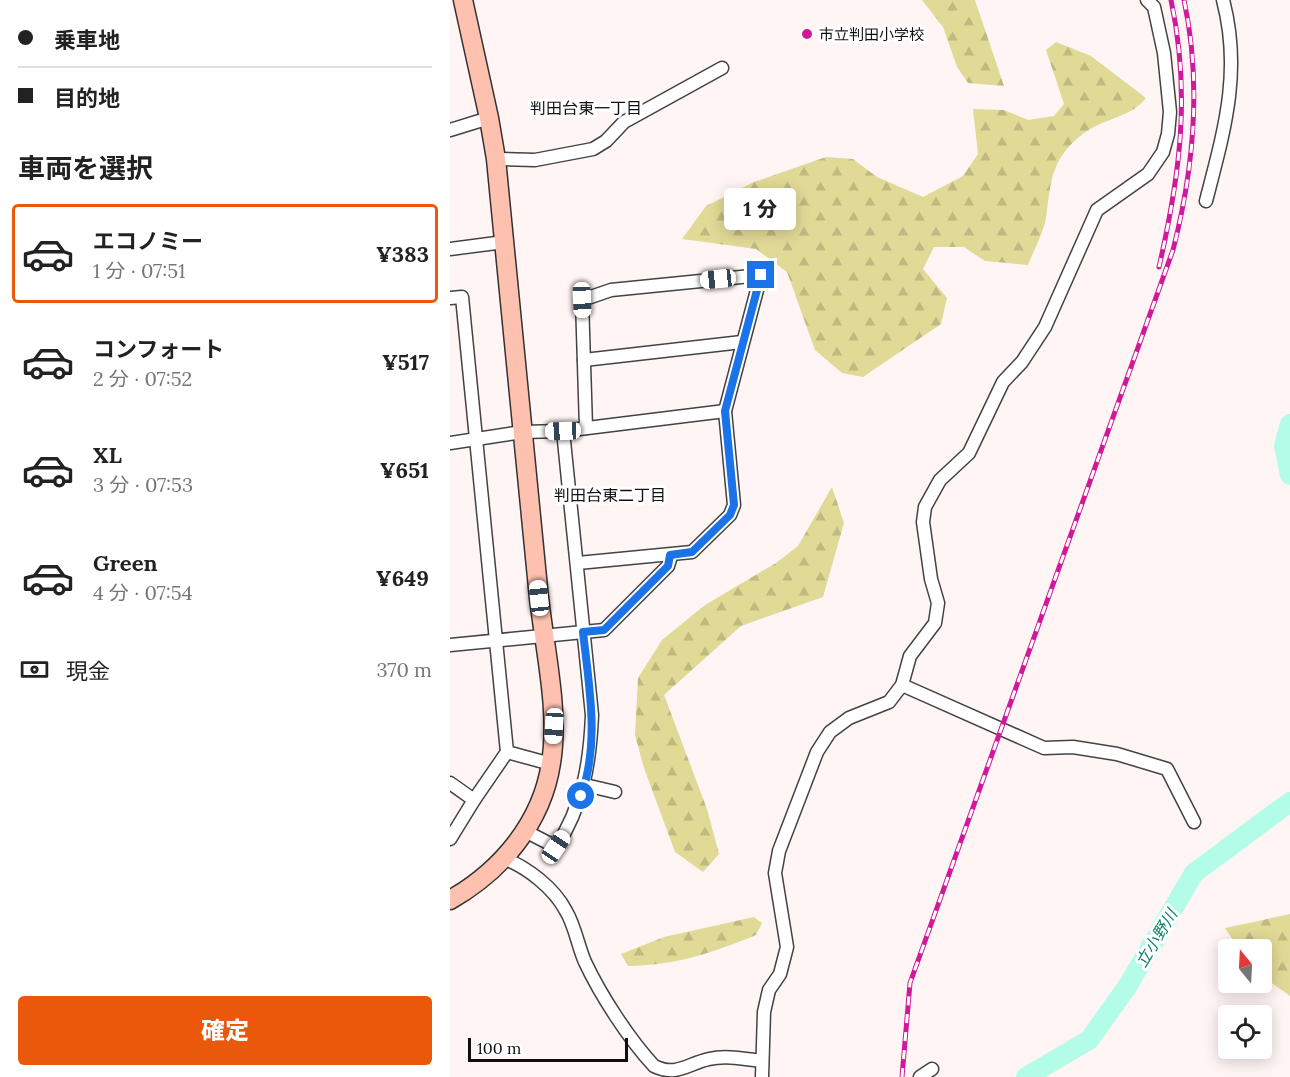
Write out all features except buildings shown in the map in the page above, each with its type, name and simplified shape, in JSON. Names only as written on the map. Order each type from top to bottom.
[{"type":"street","points":[[450,900],[476,885],[527,832],[542,797],[551,764],[554,726],[543,639],[496,159],[463,0]]},
{"type":"street","points":[[762,1077],[764,1012],[769,990],[780,974],[787,947],[775,873],[779,851],[817,752],[830,732],[849,718],[889,702],[902,686],[910,656],[935,623],[938,603],[923,522],[925,507],[940,480],[969,453],[1003,382],[1022,362],[1046,327],[1097,210],[1148,174],[1163,152],[1168,134],[1170,112],[1164,53],[1154,6],[1147,0]]},
{"type":"street","points":[[1206,201],[1232,82],[1230,25],[1223,0]]},
{"type":"street","points":[[496,159],[535,160],[593,149],[606,141],[624,122],[722,68]]},
{"type":"street","points":[[450,130],[489,118]]},
{"type":"street","points":[[450,249],[504,242]]},
{"type":"street","points":[[578,563],[692,552],[730,515],[734,505],[725,411],[761,275],[611,290],[582,300],[586,428]]},
{"type":"street","points":[[450,298],[462,297],[507,752],[450,839]]},
{"type":"street","points":[[584,360],[742,342]]},
{"type":"street","points":[[450,443],[522,432],[563,431],[725,411]]},
{"type":"street","points":[[527,832],[556,847],[573,817],[585,785],[592,715],[563,431]]},
{"type":"street","points":[[450,645],[543,639],[604,630],[668,566],[670,555]]},
{"type":"street","points":[[902,686],[1044,748],[1073,747],[1117,754],[1167,769],[1194,822]]},
{"type":"street","points":[[507,752],[551,764]]},
{"type":"street","points":[[450,783],[474,800]]},
{"type":"street","points":[[585,785],[615,792]]},
{"type":"street","points":[[503,858],[540,881],[555,894],[567,912],[585,962],[598,986],[654,1066],[665,1072],[679,1071],[708,1059],[734,1058],[762,1061]]},
{"type":"street","points":[[920,1077],[932,1069]]},
{"type":"green space","points":[[922,0],[975,0],[1004,86],[968,83],[957,67],[943,27]]},
{"type":"green space","points":[[1056,42],[1091,56],[1146,98],[1133,110],[1084,133],[1065,151],[1052,181],[1045,224],[1028,265],[985,261],[964,247],[934,247],[923,269],[947,298],[941,324],[863,377],[842,373],[815,350],[787,272],[756,249],[682,239],[706,206],[754,182],[826,157],[853,159],[877,177],[923,197],[963,176],[978,154],[973,109],[1004,110],[1028,120],[1054,116],[1064,104],[1046,50]]},
{"type":"green space","points":[[832,487],[844,523],[823,597],[741,626],[664,695],[707,809],[719,854],[703,872],[675,852],[644,768],[635,735],[638,678],[662,640],[705,605],[776,563],[798,546]]},
{"type":"green space","points":[[1290,914],[1290,996],[1272,983],[1272,939],[1232,939],[1225,928]]},
{"type":"green space","points":[[754,917],[762,923],[756,935],[694,957],[661,964],[628,966],[621,954],[664,937]]},
{"type":"waterway","name":"立小野川","points":[[1290,424],[1284,446],[1290,475]]},
{"type":"waterway","name":"立小野川","points":[[1026,1077],[1089,1040],[1127,987],[1194,873],[1290,802]]},
{"type":"railway","points":[[1159,267],[1173,200],[1182,102],[1181,68],[1171,0]]},
{"type":"railway","points":[[902,1077],[910,983],[1173,250],[1186,188],[1193,126],[1193,63],[1184,0]]},
{"type":"place","name":"市立判田小学校","points":[[807,34]]},
{"type":"district","name":"判田台東一丁目","points":[[586,108]]},
{"type":"district","name":"判田台東二丁目","points":[[610,495]]},
{"type":"route","points":[[581,796],[589,759],[592,715],[583,632],[604,630],[668,566],[670,555],[692,552],[730,515],[734,505],[725,411],[761,275]]}]
